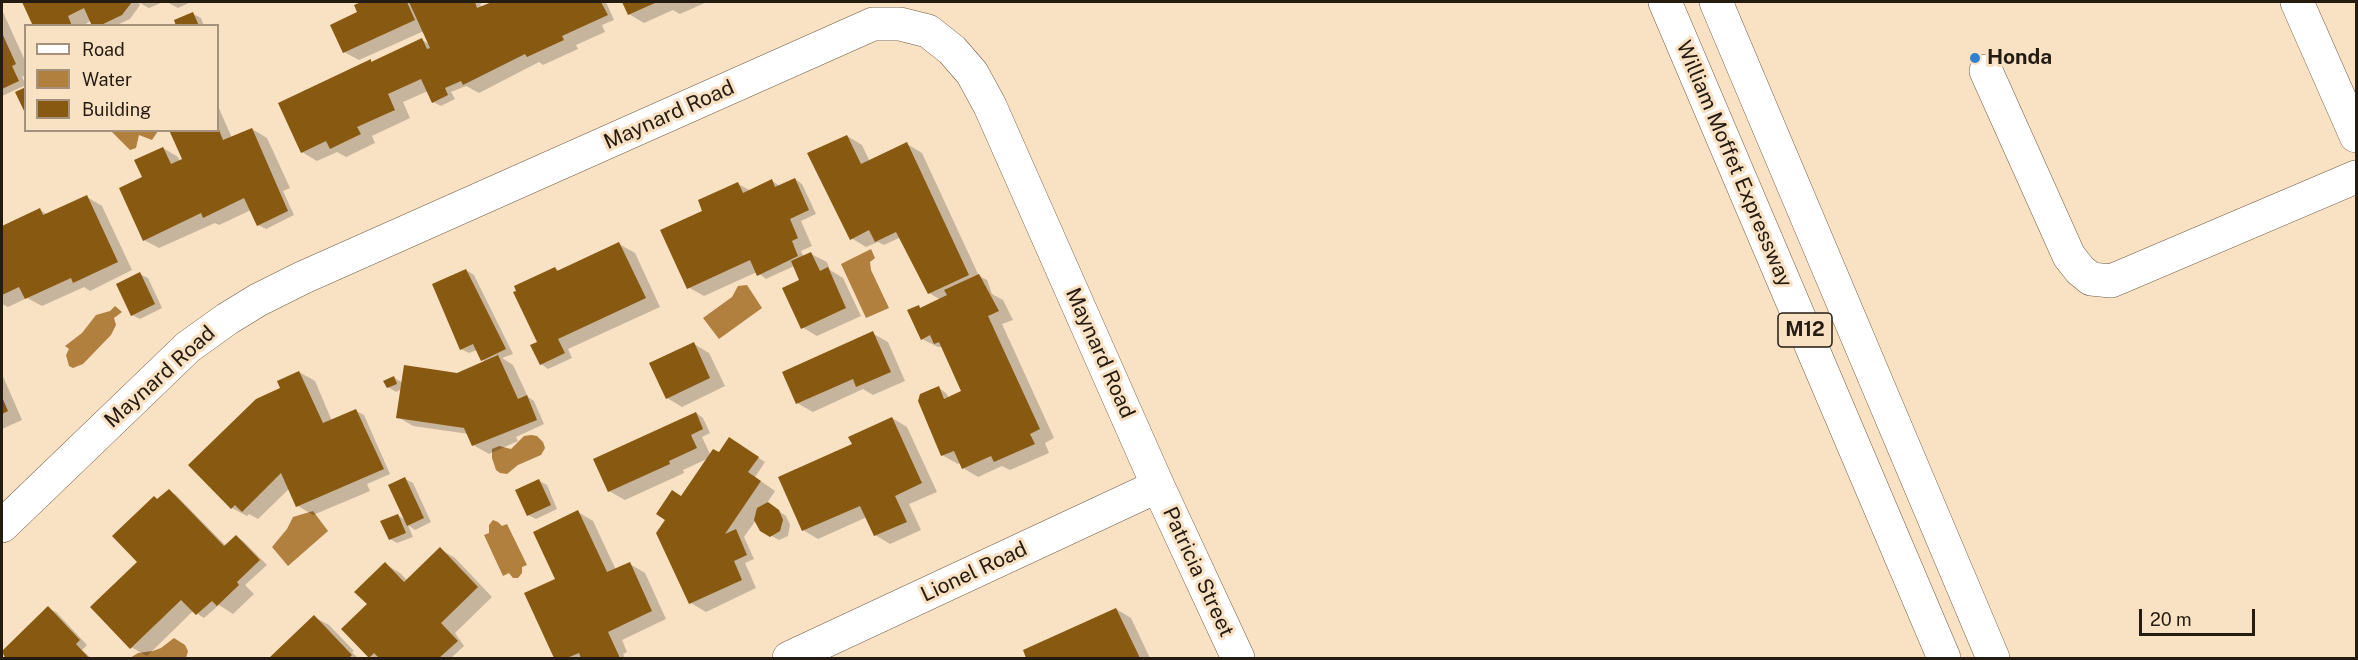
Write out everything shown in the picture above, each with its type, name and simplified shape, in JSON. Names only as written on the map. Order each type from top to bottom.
[{"type":"street","name":"William Moffet Expressway","points":[[1665,2],[1944,658]]},
{"type":"street","name":"M12","points":[[1716,2],[1993,658]]},
{"type":"street","points":[[2297,2],[2356,136]]},
{"type":"street","name":"Maynard Road","points":[[2,526],[188,347],[258,300],[302,278],[873,24],[900,24],[928,31],[952,50],[972,73],[990,106],[1158,486]]},
{"type":"street","points":[[1986,71],[2069,256],[2091,279],[2111,281],[2356,177]]},
{"type":"street","name":"Lionel Road","points":[[789,658],[1158,486]]},
{"type":"street","name":"Patricia Street","points":[[1158,486],[1238,658]]},
{"type":"water","points":[[112,132],[157,132],[152,140],[139,135],[136,148],[130,150]]},
{"type":"water","points":[[871,249],[875,258],[870,262],[871,270],[889,308],[866,318],[841,264]]},
{"type":"water","points":[[747,285],[762,308],[719,339],[703,318],[732,297],[738,286]]},
{"type":"water","points":[[115,306],[122,312],[114,318],[116,325],[111,335],[83,364],[73,368],[69,366],[66,355],[69,349],[65,346],[82,333],[96,315],[110,311]]},
{"type":"water","points":[[524,436],[537,436],[543,442],[545,448],[541,455],[518,465],[507,474],[496,470],[492,449],[499,446],[511,449]]},
{"type":"water","points":[[313,511],[328,531],[288,566],[272,547],[287,529],[293,517]]},
{"type":"water","points":[[493,520],[502,526],[507,524],[527,565],[522,567],[522,573],[518,578],[513,578],[509,573],[503,576],[484,535],[489,533],[489,525]]},
{"type":"water","points":[[174,638],[185,645],[188,651],[186,658],[130,658],[138,653],[161,648]]},
{"type":"building","points":[[22,2],[132,2],[122,15],[103,24],[91,24],[84,8],[68,16],[71,24],[32,24]]},
{"type":"building","points":[[361,2],[407,2],[415,20],[343,53],[330,25],[357,12],[354,5]]},
{"type":"building","points":[[409,2],[475,2],[477,8],[492,2],[601,2],[608,15],[562,36],[564,40],[527,57],[525,54],[463,85],[461,81],[445,88],[448,95],[432,103],[421,79],[388,94],[395,110],[357,127],[361,134],[330,149],[326,141],[301,153],[278,103],[371,59],[371,62],[422,38],[427,49],[430,48]]},
{"type":"building","points":[[622,2],[657,2],[628,15]]},
{"type":"building","points":[[193,12],[198,24],[175,24],[174,20]]},
{"type":"building","points":[[2,33],[16,64],[12,66],[19,81],[2,89]]},
{"type":"building","points":[[24,88],[24,111],[15,92]]},
{"type":"building","points":[[252,128],[288,211],[257,226],[244,198],[203,218],[201,213],[143,241],[119,188],[142,177],[134,160],[163,147],[171,164],[182,159],[170,132],[219,132],[219,130],[223,140]]},
{"type":"building","points":[[847,135],[861,164],[907,142],[969,275],[928,294],[896,232],[875,242],[869,230],[850,240],[807,153]]},
{"type":"building","points":[[795,178],[809,210],[790,219],[798,238],[792,241],[798,256],[757,276],[750,260],[687,289],[660,230],[702,211],[698,200],[738,182],[743,193],[772,179],[775,187]]},
{"type":"building","points":[[87,195],[118,262],[73,283],[71,278],[25,299],[19,287],[2,295],[2,226],[40,208],[43,215]]},
{"type":"building","points":[[619,242],[646,298],[558,339],[565,353],[540,365],[530,345],[537,342],[513,292],[516,291],[514,286],[555,267],[557,271]]},
{"type":"building","points":[[811,252],[820,271],[828,267],[846,308],[801,329],[782,288],[799,280],[791,261]]},
{"type":"building","points":[[466,269],[506,349],[481,361],[473,344],[460,350],[432,284]]},
{"type":"building","points":[[140,272],[155,304],[131,316],[116,284]]},
{"type":"building","points":[[979,274],[999,311],[988,316],[1040,429],[1030,434],[1035,444],[994,462],[991,456],[962,469],[954,451],[941,456],[918,401],[920,394],[939,386],[944,399],[961,391],[939,342],[934,344],[930,335],[921,340],[907,310],[919,305],[920,308],[947,295],[944,290]]},
{"type":"building","points":[[873,331],[891,372],[856,387],[853,379],[796,404],[782,372]]},
{"type":"building","points":[[694,342],[710,378],[666,399],[649,363]]},
{"type":"building","points":[[498,355],[518,399],[527,395],[537,420],[472,446],[464,428],[396,418],[404,365],[457,373]]},
{"type":"building","points":[[299,371],[323,423],[356,409],[384,469],[296,507],[281,473],[242,512],[235,505],[231,509],[188,465],[256,399],[280,388],[277,381]]},
{"type":"building","points":[[394,376],[397,384],[387,388],[383,381]]},
{"type":"building","points":[[2,397],[8,411],[2,414]]},
{"type":"building","points":[[696,412],[703,429],[691,435],[697,448],[669,461],[670,464],[608,492],[593,459]]},
{"type":"building","points":[[892,417],[922,483],[895,496],[907,522],[874,536],[860,506],[802,531],[778,477],[852,444],[848,437]]},
{"type":"building","points":[[729,437],[759,457],[748,472],[761,481],[725,534],[736,529],[747,555],[734,561],[742,580],[689,604],[656,533],[665,520],[656,514],[672,490],[681,496],[713,449],[719,452]]},
{"type":"building","points":[[405,477],[424,518],[407,526],[388,485]]},
{"type":"building","points":[[539,479],[551,505],[527,516],[515,490]]},
{"type":"building","points":[[169,489],[224,546],[236,535],[260,560],[217,606],[212,601],[196,615],[181,600],[130,649],[90,607],[137,562],[112,536],[154,496],[157,499]]},
{"type":"building","points":[[768,502],[779,510],[783,520],[780,531],[770,537],[760,531],[754,520],[757,508]]},
{"type":"building","points":[[578,510],[607,572],[630,562],[652,611],[608,632],[620,658],[581,658],[579,653],[567,658],[554,658],[524,593],[555,579],[533,532]]},
{"type":"building","points":[[398,514],[406,533],[389,540],[380,521]]},
{"type":"building","points":[[440,547],[478,587],[441,623],[458,641],[439,658],[379,658],[374,653],[369,658],[341,629],[367,604],[354,592],[385,562],[404,582]]},
{"type":"building","points":[[48,606],[80,640],[76,644],[89,658],[5,658],[2,651]]},
{"type":"building","points":[[1116,608],[1140,658],[1026,658],[1023,650]]},
{"type":"building","points":[[314,615],[352,655],[349,658],[269,658]]},
{"type":"place","name":"Honda","points":[[1975,58]]}]
